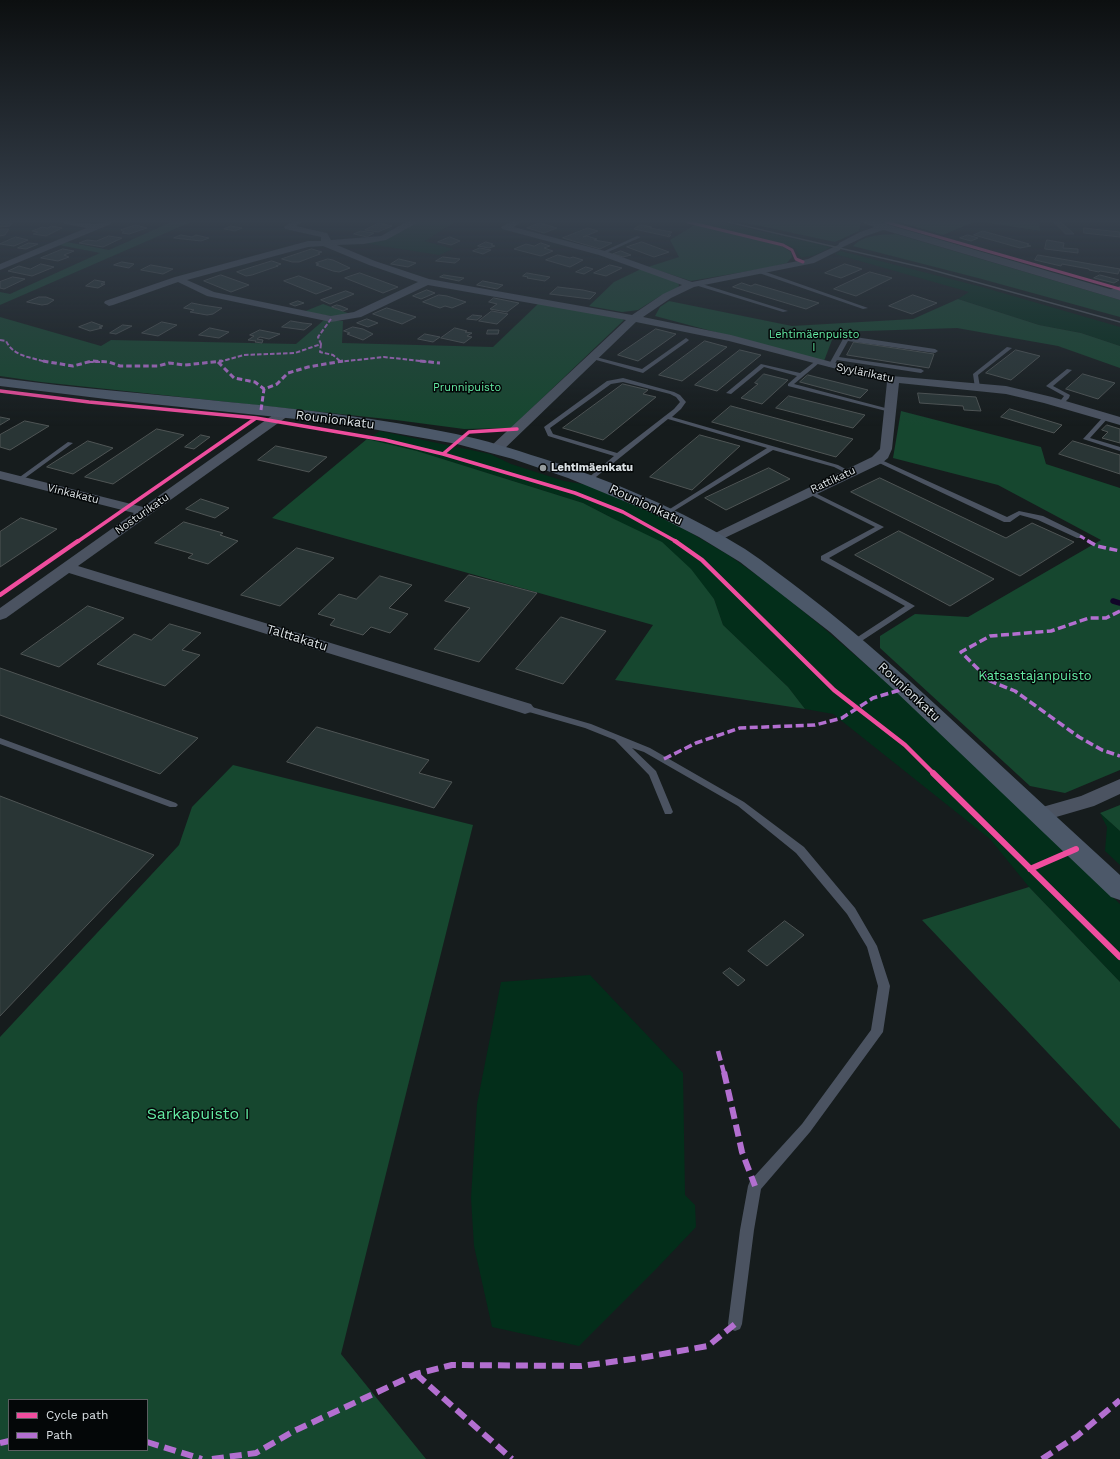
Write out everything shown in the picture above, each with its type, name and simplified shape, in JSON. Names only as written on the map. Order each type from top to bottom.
[{"type":"main road","name":"Rounionkatu","points":[[0,382],[373,424],[460,440],[496,449],[589,480],[667,513],[730,548],[767,573],[854,642],[907,688],[1039,815],[1120,890]]},
{"type":"street","points":[[109,303],[146,290]]},
{"type":"street","points":[[202,290],[211,294],[331,319],[357,315],[410,290]]},
{"type":"street","name":"Syylärikatu","points":[[475,290],[635,317],[732,338],[817,362],[833,362],[880,378],[977,387],[1019,393],[1120,421]]},
{"type":"street","points":[[496,449],[635,317],[668,296],[681,290]]},
{"type":"street","points":[[1107,290],[1117,293]]},
{"type":"street","points":[[877,460],[883,455],[886,449],[893,380]]},
{"type":"street","name":"Nosturikatu","points":[[0,615],[284,413]]},
{"type":"street","name":"Rattikatu","points":[[714,539],[877,460]]},
{"type":"street","name":"Vinkakatu","points":[[0,475],[145,512]]},
{"type":"street","name":"Talttakatu","points":[[68,568],[526,708]]},
{"type":"street","points":[[1039,815],[1087,801],[1120,786]]},
{"type":"lane","points":[[715,290],[785,311]]},
{"type":"lane","points":[[813,290],[865,308]]},
{"type":"lane","points":[[921,372],[833,362],[844,341],[850,338],[935,351]]},
{"type":"lane","points":[[592,358],[643,371],[686,340]]},
{"type":"lane","points":[[977,387],[975,375],[1009,348]]},
{"type":"lane","points":[[817,362],[790,385],[890,410]]},
{"type":"lane","points":[[729,393],[763,365],[801,375]]},
{"type":"lane","points":[[1061,404],[1067,395],[1049,386],[1069,370]]},
{"type":"lane","points":[[589,480],[619,456],[681,405],[683,402],[678,396],[618,380],[609,382],[547,427],[550,435],[619,456]]},
{"type":"lane","points":[[666,417],[836,466],[850,473]]},
{"type":"lane","points":[[1106,417],[1086,439],[1120,449]]},
{"type":"lane","points":[[19,480],[70,443]]},
{"type":"lane","points":[[667,513],[772,448]]},
{"type":"lane","points":[[877,460],[1008,520],[1019,513],[1040,518],[1080,536]]},
{"type":"lane","points":[[809,492],[880,527],[824,558],[912,606],[854,642]]},
{"type":"lane","points":[[526,708],[588,726],[615,736],[664,759],[740,804],[800,850],[851,911],[872,946],[884,986],[877,1032],[806,1128],[755,1186],[747,1230],[735,1324]]},
{"type":"lane","points":[[615,736],[653,773],[668,812]]},
{"type":"lane","points":[[0,741],[173,805]]},
{"type":"green space","points":[[19,290],[34,290],[0,305],[0,292],[10,294]]},
{"type":"green space","points":[[606,290],[673,290],[660,296],[638,310],[622,312],[589,306]]},
{"type":"green space","points":[[962,290],[993,290],[1120,327],[1120,346],[1081,333],[1039,325],[958,299],[969,292]]},
{"type":"green space","points":[[1022,290],[1086,290],[1120,300],[1120,317]]},
{"type":"green space","name":"Lehtimäenpuisto I","points":[[958,299],[1039,325],[1081,333],[1120,346],[1120,368],[1058,346],[957,328],[835,332],[824,361],[655,316],[660,307],[669,301],[792,326],[913,319]]},
{"type":"green space","name":"Prunnipuisto","points":[[539,303],[624,320],[511,428],[464,429],[396,420],[41,382],[0,376],[0,317],[101,346],[111,340],[296,344],[324,320],[343,321],[342,343],[493,347]]},
{"type":"green space","points":[[323,304],[353,315],[338,317],[303,312]]},
{"type":"green space","name":"Katsastajanpuisto","points":[[901,411],[1041,447],[1046,464],[1120,488],[1120,770],[1065,793],[1030,786],[880,648],[880,636],[915,614],[968,617],[1101,540],[998,485],[893,458]]},
{"type":"green space","points":[[380,431],[490,454],[511,464],[564,481],[588,485],[674,523],[730,556],[772,586],[820,625],[908,701],[1120,904],[1120,982],[1029,887],[990,839],[833,714],[805,709],[788,687],[723,625],[714,599],[614,519],[583,503],[417,451],[367,440]]},
{"type":"green space","points":[[367,439],[417,451],[583,503],[662,542],[691,569],[714,599],[723,625],[788,687],[805,709],[615,680],[653,625],[272,518]]},
{"type":"green space","name":"Sarkapuisto I","points":[[233,765],[473,825],[341,1354],[426,1459],[0,1459],[0,1037],[179,845],[192,807]]},
{"type":"green space","points":[[1120,805],[1120,831],[1100,813]]},
{"type":"green space","points":[[1100,813],[1120,831],[1120,865],[1105,851],[1107,827]]},
{"type":"green space","points":[[1029,887],[1120,982],[1120,1129],[922,920]]},
{"type":"green space","points":[[590,975],[683,1073],[685,1195],[695,1205],[696,1227],[579,1346],[492,1327],[474,1246],[471,1198],[477,1104],[501,982]]},
{"type":"building","points":[[306,290],[326,290],[316,294]]},
{"type":"building","points":[[376,290],[390,290],[383,293]]},
{"type":"building","points":[[427,290],[435,293],[421,299],[413,296]]},
{"type":"building","points":[[554,290],[583,290],[596,293],[590,299],[550,294]]},
{"type":"building","points":[[743,290],[776,290],[819,303],[806,309]]},
{"type":"building","points":[[837,290],[868,290],[856,296]]},
{"type":"building","points":[[346,291],[354,294],[330,304],[321,300]]},
{"type":"building","points":[[439,295],[466,302],[452,308],[445,306],[440,308],[423,302]]},
{"type":"building","points":[[913,295],[937,303],[912,314],[889,306]]},
{"type":"building","points":[[39,297],[46,297],[54,300],[48,304],[42,305],[27,302]]},
{"type":"building","points":[[494,298],[519,303],[507,312],[490,309],[497,304],[489,302]]},
{"type":"building","points":[[298,301],[304,303],[295,306],[290,304]]},
{"type":"building","points":[[192,303],[222,308],[213,314],[207,315],[190,312],[194,310],[184,308]]},
{"type":"building","points":[[337,305],[348,309],[343,311],[332,307]]},
{"type":"building","points":[[387,308],[416,317],[402,324],[373,314]]},
{"type":"building","points":[[492,311],[508,314],[497,324],[479,321]]},
{"type":"building","points":[[473,315],[482,316],[477,320],[467,319]]},
{"type":"building","points":[[367,319],[378,323],[368,327],[357,323]]},
{"type":"building","points":[[291,321],[312,324],[304,330],[282,327]]},
{"type":"building","points":[[92,322],[103,326],[99,327],[102,328],[90,331],[79,327]]},
{"type":"building","points":[[162,322],[177,325],[158,336],[142,333]]},
{"type":"building","points":[[123,325],[132,326],[116,334],[110,333]]},
{"type":"building","points":[[353,327],[363,329],[373,334],[363,340],[347,334],[350,333],[344,331]]},
{"type":"building","points":[[210,328],[229,332],[219,338],[199,335]]},
{"type":"building","points":[[455,328],[472,333],[467,336],[472,337],[464,343],[441,338]]},
{"type":"building","points":[[656,329],[676,334],[638,361],[618,355]]},
{"type":"building","points":[[260,330],[280,334],[269,339],[260,337],[257,339],[263,340],[262,343],[248,340],[254,336],[250,335]]},
{"type":"building","points":[[488,330],[499,330],[498,334],[487,334]]},
{"type":"building","points":[[425,334],[440,337],[433,342],[418,339]]},
{"type":"building","points":[[705,341],[727,347],[682,381],[659,375]]},
{"type":"building","points":[[854,342],[934,354],[929,368],[847,355]]},
{"type":"building","points":[[740,350],[761,355],[717,391],[695,385]]},
{"type":"building","points":[[1016,350],[1040,356],[1011,380],[986,373]]},
{"type":"building","points":[[764,374],[788,380],[762,404],[741,398],[758,384],[755,383]]},
{"type":"building","points":[[1083,374],[1115,383],[1098,399],[1066,389]]},
{"type":"building","points":[[808,375],[868,390],[860,398],[800,382]]},
{"type":"building","points":[[623,384],[648,390],[643,394],[656,397],[603,440],[563,428]]},
{"type":"building","points":[[918,393],[976,397],[981,411],[964,410],[963,406],[920,403]]},
{"type":"building","points":[[789,396],[865,415],[853,428],[776,408]]},
{"type":"building","points":[[731,406],[853,439],[836,457],[712,422]]},
{"type":"building","points":[[1010,409],[1062,425],[1054,433],[1001,417]]},
{"type":"building","points":[[0,417],[10,419],[0,425]]},
{"type":"building","points":[[25,421],[49,426],[10,450],[0,447],[0,435]]},
{"type":"building","points":[[1107,425],[1120,429],[1120,443],[1102,438],[1108,432],[1102,430]]},
{"type":"building","points":[[157,429],[184,435],[113,484],[85,477]]},
{"type":"building","points":[[201,435],[210,437],[194,449],[185,447]]},
{"type":"building","points":[[700,435],[740,446],[692,490],[650,477]]},
{"type":"building","points":[[88,441],[113,448],[73,474],[47,467]]},
{"type":"building","points":[[1073,441],[1120,455],[1120,474],[1059,454]]},
{"type":"building","points":[[276,446],[327,457],[309,472],[258,460]]},
{"type":"building","points":[[769,468],[790,479],[726,510],[705,498]]},
{"type":"building","points":[[880,478],[1006,538],[1032,523],[1074,542],[1020,576],[851,492]]},
{"type":"building","points":[[201,499],[229,508],[215,518],[186,509]]},
{"type":"building","points":[[21,518],[57,529],[0,567],[0,532]]},
{"type":"building","points":[[184,522],[223,533],[220,535],[238,541],[208,564],[188,558],[193,554],[155,543]]},
{"type":"building","points":[[899,531],[994,579],[950,606],[855,555]]},
{"type":"building","points":[[297,548],[334,558],[280,606],[241,595]]},
{"type":"building","points":[[469,575],[537,593],[479,662],[434,649],[470,608],[445,601]]},
{"type":"building","points":[[380,576],[412,585],[389,608],[408,614],[390,633],[371,627],[363,635],[330,625],[335,619],[318,614],[339,594],[356,599]]},
{"type":"building","points":[[88,606],[124,618],[59,667],[21,654]]},
{"type":"building","points":[[561,617],[606,631],[563,684],[516,669]]},
{"type":"building","points":[[170,624],[201,633],[182,650],[200,655],[165,686],[97,664],[134,634],[151,640]]},
{"type":"building","points":[[0,668],[198,738],[160,774],[0,715]]},
{"type":"building","points":[[317,727],[429,760],[419,773],[452,782],[434,808],[287,762]]},
{"type":"building","points":[[0,796],[154,855],[0,1016]]},
{"type":"building","points":[[785,921],[804,935],[767,966],[748,951]]},
{"type":"building","points":[[730,968],[745,980],[738,986],[723,973]]},
{"type":"waterway","points":[[1113,601],[1120,603]]},
{"type":"railway","points":[[1005,290],[1120,322]]},
{"type":"marked path","points":[[0,340],[6,341],[9,347],[24,357],[35,358],[49,363],[73,366],[92,361],[109,362],[120,366],[158,366],[169,363],[185,365],[218,362],[244,355],[295,353],[321,344],[318,337],[331,319]]},
{"type":"marked path","points":[[321,344],[320,352],[333,355],[340,361]]},
{"type":"marked path","points":[[218,362],[234,378],[255,382],[264,389],[277,384],[288,373],[308,367],[332,364],[340,361],[384,357],[440,363]]},
{"type":"marked path","points":[[261,410],[264,389]]},
{"type":"marked path","points":[[1080,536],[1097,546],[1120,551]]},
{"type":"marked path","points":[[1120,611],[1106,618],[1089,618],[1051,631],[990,636],[961,652],[990,681],[1015,691],[1079,737],[1102,750],[1120,756]]},
{"type":"marked path","points":[[664,759],[696,743],[740,728],[815,725],[842,718],[873,698],[907,688]]},
{"type":"marked path","points":[[718,1051],[733,1108],[742,1152],[755,1186]]},
{"type":"marked path","points":[[212,1459],[256,1453],[294,1431],[416,1374],[452,1365],[581,1366],[640,1358],[708,1346],[735,1324]]},
{"type":"marked path","points":[[416,1374],[512,1459]]},
{"type":"marked path","points":[[1042,1459],[1077,1436],[1120,1400]]},
{"type":"marked path","points":[[0,1443],[8,1441]]},
{"type":"marked path","points":[[148,1442],[202,1459]]},
{"type":"cycle path","points":[[0,391],[89,402],[256,418],[385,440],[443,454],[575,493],[623,512],[677,542],[702,560],[834,690],[905,745],[1120,957]]},
{"type":"cycle path","points":[[0,595],[256,418]]},
{"type":"cycle path","points":[[443,454],[469,432],[517,429]]},
{"type":"cycle path","points":[[1030,869],[1076,849]]},
{"type":"place","name":"Lehtimäenkatu","points":[[543,468]]}]
